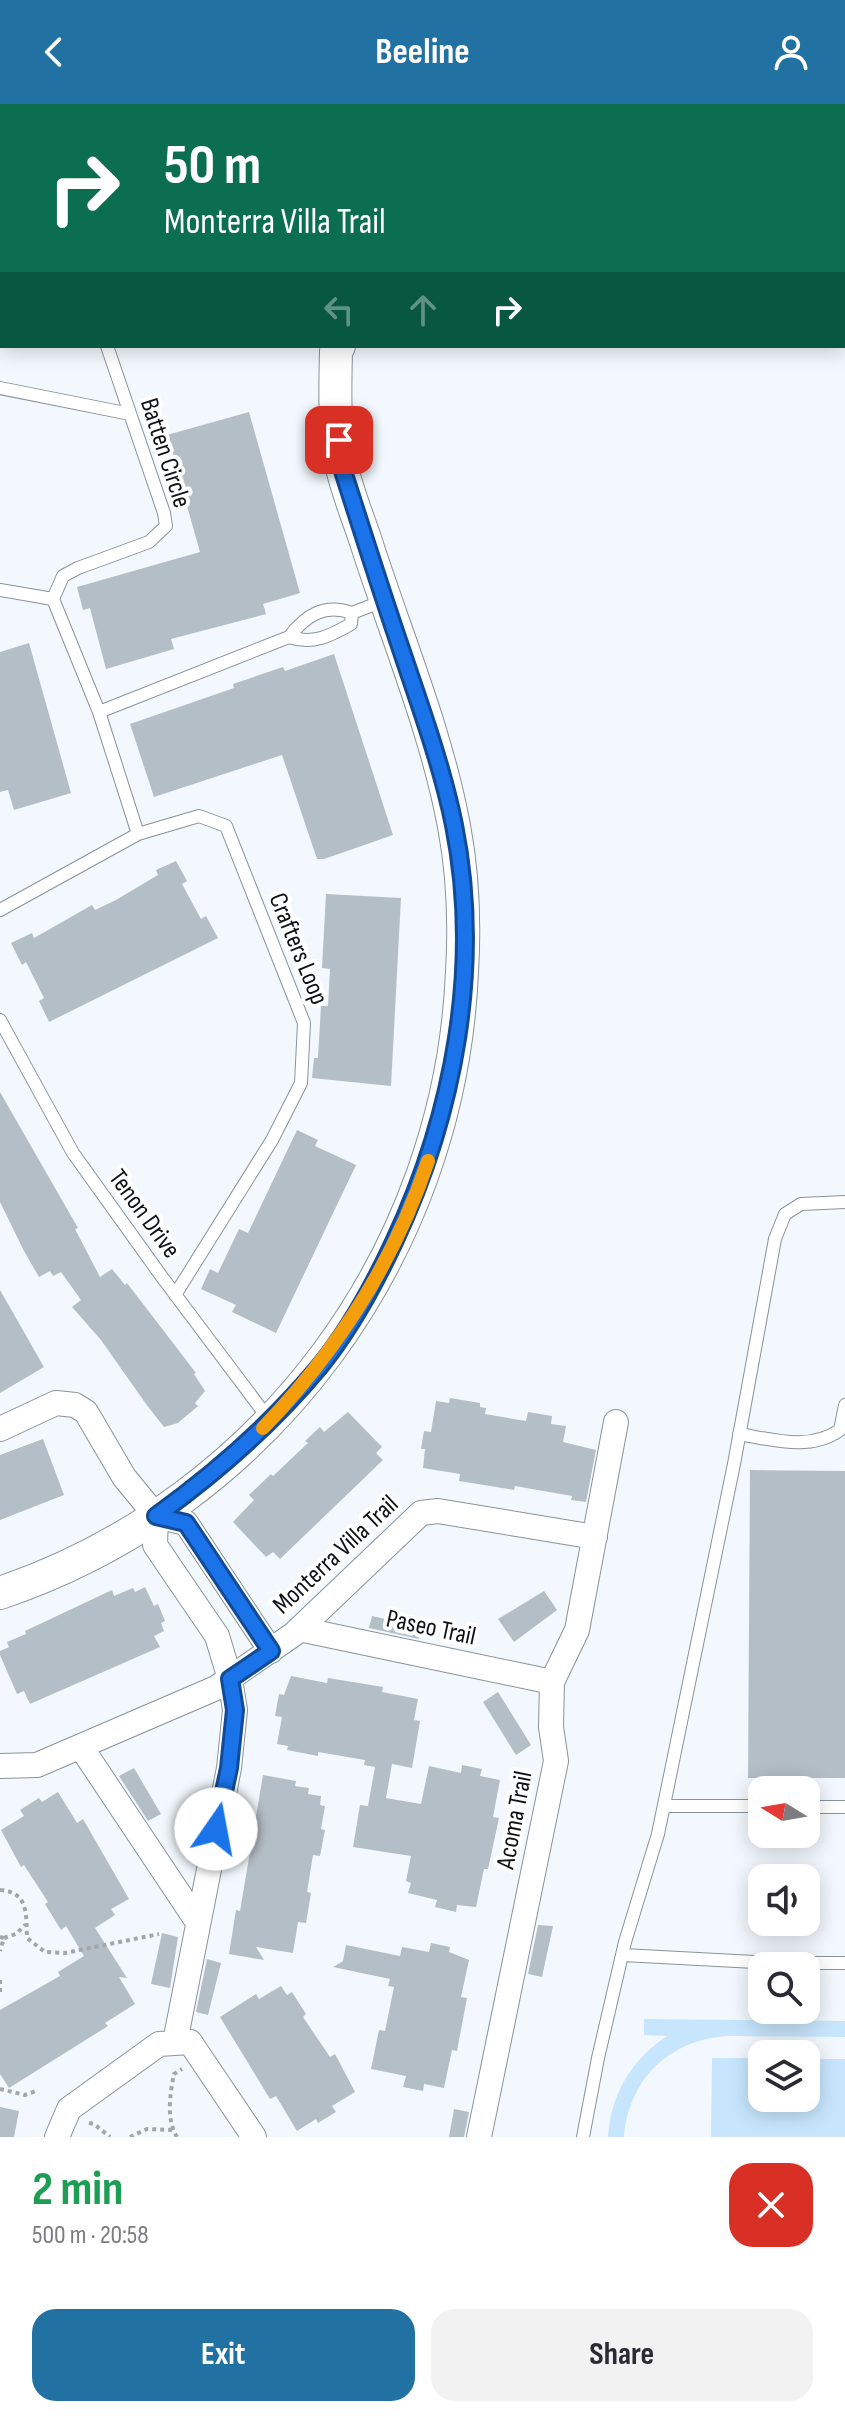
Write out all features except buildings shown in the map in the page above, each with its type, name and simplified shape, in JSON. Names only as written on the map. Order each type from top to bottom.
[{"type":"street","points":[[0,1593],[90,1555],[156,1516],[197,1487],[270,1421],[321,1364],[375,1284],[418,1190],[435,1138],[455,1056],[463,950],[461,871],[454,825],[437,756],[342,468],[335,413],[336,348]]},
{"type":"street","points":[[0,1429],[50,1404],[62,1402],[81,1408],[92,1419],[124,1477],[156,1516],[186,1523],[271,1651]]},
{"type":"street","name":"Acoma Trail","points":[[479,2137],[556,1761],[551,1727],[552,1682],[577,1630],[616,1422]]},
{"type":"street","name":"Monterra Villa Trail","points":[[0,1766],[37,1765],[211,1691],[299,1629],[421,1513],[438,1511],[595,1537]]},
{"type":"street","points":[[156,1516],[155,1545],[217,1636],[230,1679],[235,1710],[229,1768],[175,2042]]},
{"type":"street","points":[[207,1622],[238,1601]]},
{"type":"street","name":"Paseo Trail","points":[[299,1629],[552,1682]]},
{"type":"street","points":[[81,1747],[197,1921]]},
{"type":"street","points":[[57,2137],[69,2109],[159,2044],[175,2042],[190,2042],[254,2137]]},
{"type":"lane","name":"Batten Circle","points":[[53,599],[63,576],[149,542],[166,526],[108,348]]},
{"type":"lane","points":[[0,388],[130,414]]},
{"type":"lane","points":[[0,590],[53,599],[99,712],[138,834]]},
{"type":"lane","points":[[99,712],[289,637],[303,619],[338,607],[352,613],[384,600]]},
{"type":"lane","points":[[289,637],[306,643],[340,631],[351,624],[352,613]]},
{"type":"lane","name":"Crafters Loop","points":[[0,910],[138,834],[199,816],[226,826],[304,1023],[301,1083],[272,1140],[175,1295]]},
{"type":"lane","name":"Tenon Drive","points":[[0,1020],[73,1153],[270,1421]]},
{"type":"lane","points":[[583,2137],[623,1955],[664,1806],[775,1239],[785,1214],[801,1204],[845,1202]]},
{"type":"lane","points":[[739,1434],[795,1443],[826,1440],[840,1430],[845,1405]]},
{"type":"lane","points":[[664,1806],[748,1806]]},
{"type":"lane","points":[[820,1807],[845,1807]]},
{"type":"lane","points":[[623,1955],[773,1963],[845,1963]]},
{"type":"path","points":[[0,1890],[11,1890],[21,1898],[26,1905],[27,1938],[45,1952],[65,1953],[159,1934]]},
{"type":"path","points":[[0,1951],[2,1938],[16,1934],[27,1921]]},
{"type":"path","points":[[0,1980],[0,1993]]},
{"type":"path","points":[[177,2137],[172,2130],[171,2088],[174,2074],[185,2067]]},
{"type":"path","points":[[0,2089],[25,2095],[36,2091]]},
{"type":"path","points":[[81,2122],[94,2124],[110,2137]]},
{"type":"path","points":[[131,2137],[147,2129],[172,2130]]},
{"type":"shaded area","points":[[644,2019],[748,2020],[748,2024],[845,2021],[845,2037],[727,2036],[687,2045],[670,2054],[643,2081],[627,2116],[624,2137],[608,2137],[613,2106],[625,2079],[643,2056],[667,2036],[644,2035]]},
{"type":"shaded area","points":[[712,2058],[748,2058],[748,2112],[820,2112],[820,2059],[845,2059],[845,2137],[711,2137]]},
{"type":"slow traffic","points":[[263,1428],[321,1364],[375,1284],[428,1161]]},
{"type":"route","points":[[216,1829],[229,1768],[235,1710],[230,1679],[271,1651],[186,1523],[156,1516],[197,1487],[261,1431],[321,1364],[375,1284],[418,1190],[435,1138],[455,1056],[461,1003],[463,887],[454,825],[437,756],[342,468],[339,440]]}]
